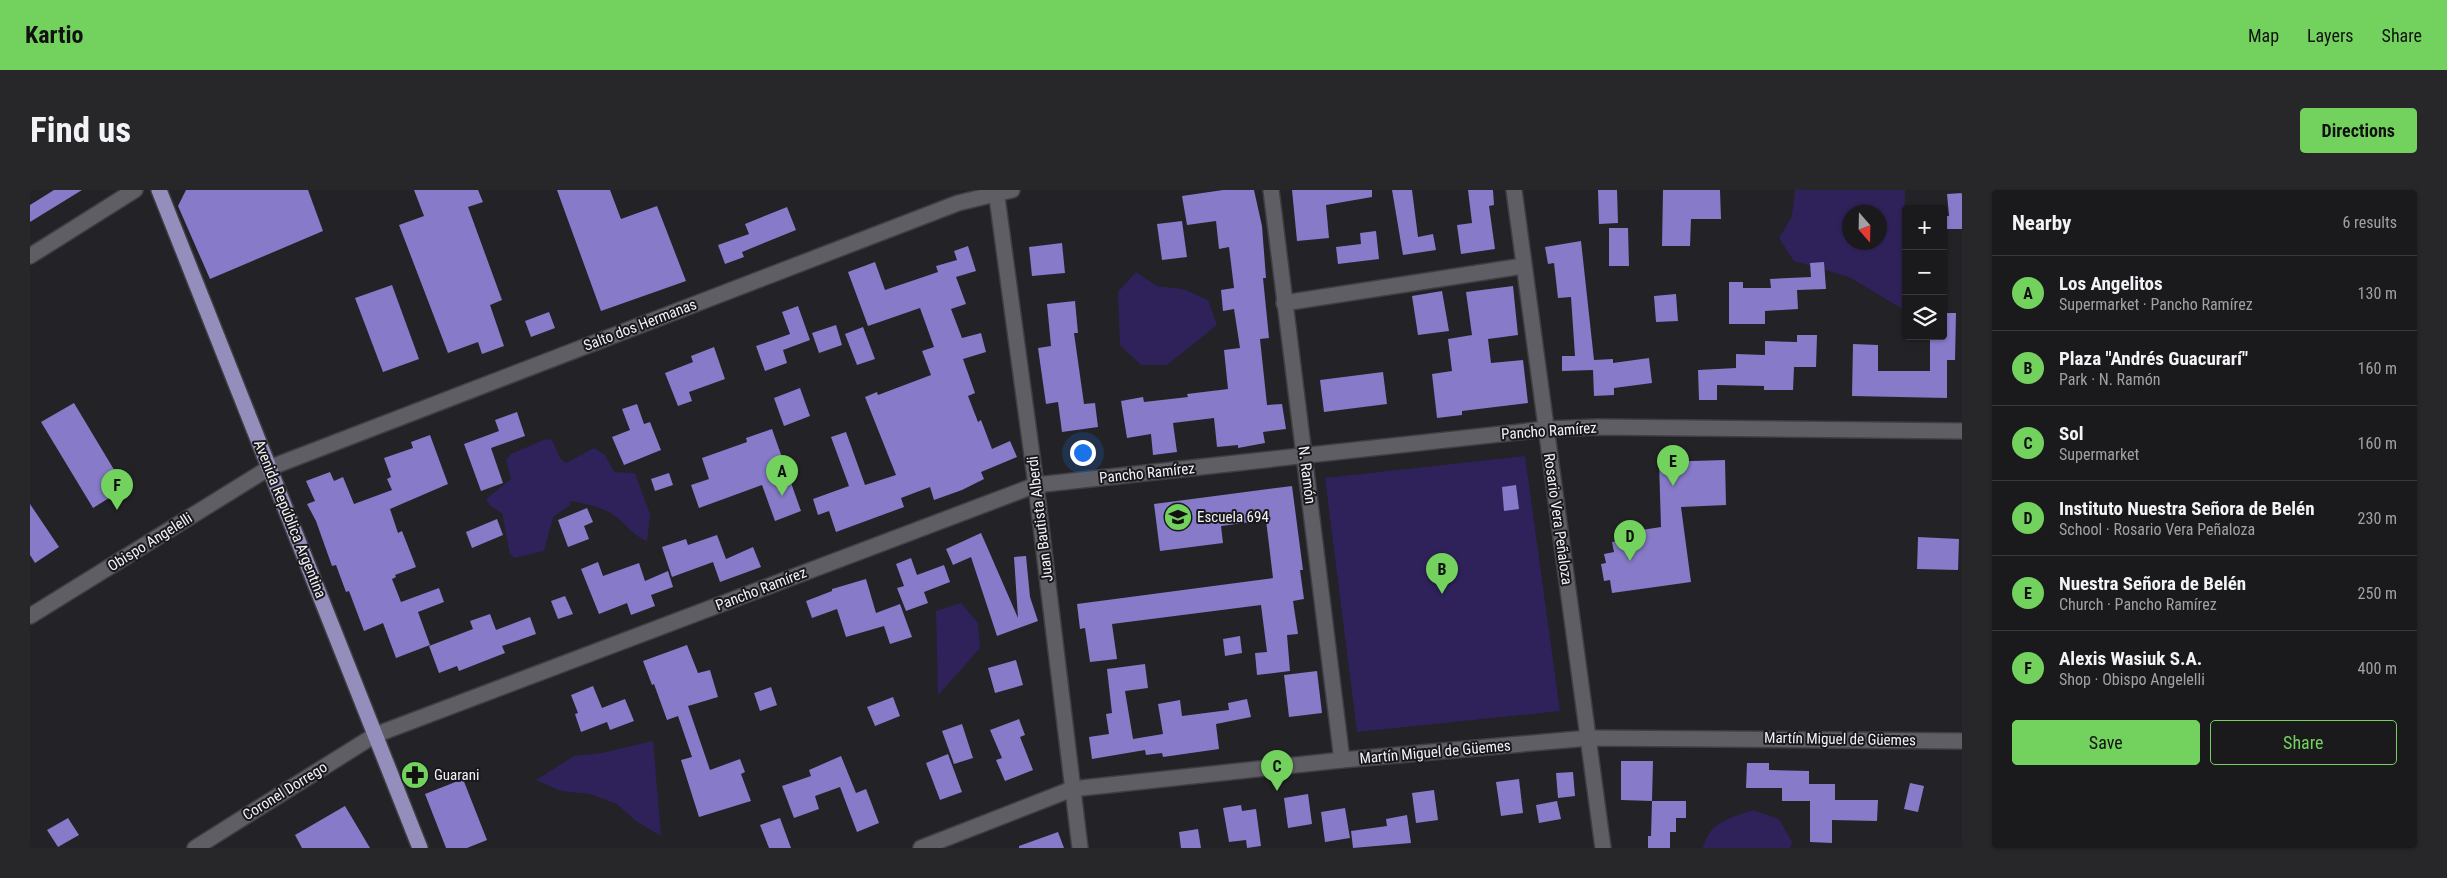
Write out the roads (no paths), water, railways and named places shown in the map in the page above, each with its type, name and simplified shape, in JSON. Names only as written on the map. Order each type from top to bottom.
[{"type":"main road","name":"Avenida República Argentina","points":[[159,190],[420,848]]},
{"type":"street","points":[[30,256],[135,190]]},
{"type":"street","name":"Salto dos Hermanas","points":[[269,468],[958,202],[996,191],[1012,190]]},
{"type":"street","name":"N. Ramón","points":[[1271,190],[1342,760]]},
{"type":"street","name":"Rosario Vera Peñaloza","points":[[1514,190],[1589,738],[1602,848]]},
{"type":"street","name":"Juan Bautista Alberdi","points":[[996,191],[1036,485],[1080,848]]},
{"type":"street","points":[[1284,303],[1523,266]]},
{"type":"street","name":"Pancho Ramírez","points":[[375,735],[1036,485],[1546,429],[1598,427],[1962,431]]},
{"type":"street","name":"Obispo Angelelli","points":[[30,616],[269,468]]},
{"type":"street","name":"Coronel Dorrego","points":[[195,848],[375,735]]},
{"type":"street","name":"Martín Miguel de Güemes","points":[[921,848],[1072,789],[1342,760],[1589,738],[1962,741]]},
{"type":"place","name":"Nuestra Señora de Belén","points":[[1673,486]]},
{"type":"place","name":"Los Angelitos","points":[[782,496]]},
{"type":"place","name":"Alexis Wasiuk S.A.","points":[[117,510]]},
{"type":"place","name":"Escuela 694","points":[[1178,517]]},
{"type":"place","name":"Instituto Nuestra Señora de Belén","points":[[1630,561]]},
{"type":"place","name":"Plaza \"Andrés Guacurarí\"","points":[[1442,594]]},
{"type":"place","name":"Guarani","points":[[415,775]]},
{"type":"place","name":"Sol","points":[[1277,791]]}]
